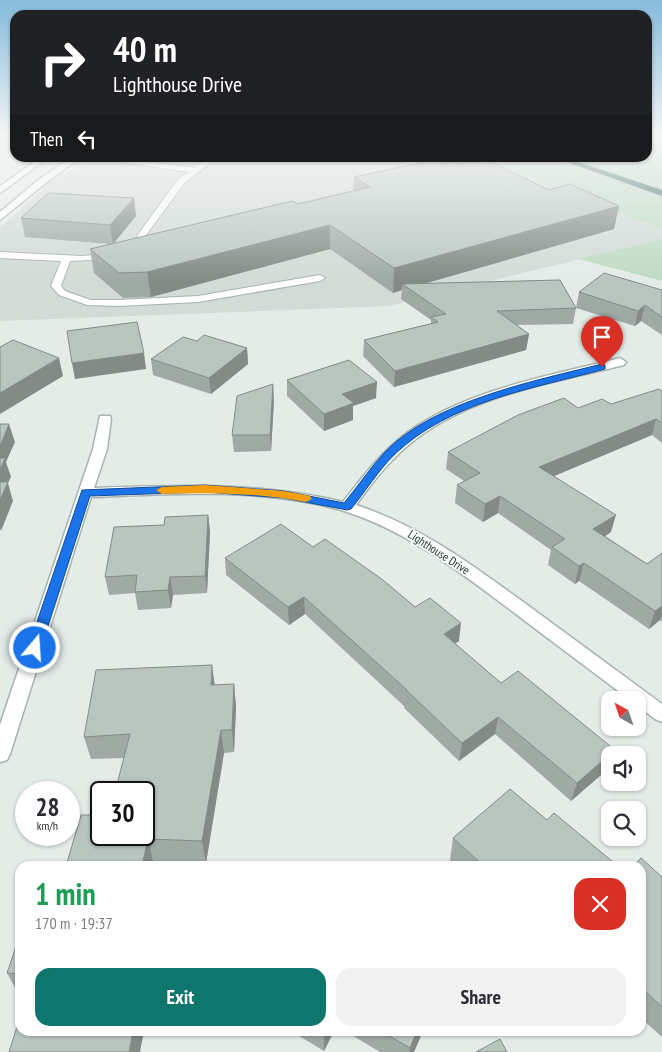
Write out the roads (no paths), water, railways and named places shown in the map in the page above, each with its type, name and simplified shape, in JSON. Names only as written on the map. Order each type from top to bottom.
[{"type":"highway","points":[[633,183],[662,193]]},
{"type":"street","points":[[0,217],[40,183]]},
{"type":"street","points":[[347,507],[390,454],[425,426],[474,402],[620,362]]},
{"type":"street","points":[[0,754],[100,449],[105,419]]},
{"type":"street","name":"Lighthouse Drive","points":[[86,493],[205,489],[284,494],[347,507],[410,532],[475,575],[662,714]]},
{"type":"lane","points":[[136,248],[154,242],[141,236],[180,183]]},
{"type":"lane","points":[[0,255],[88,259],[115,254]]},
{"type":"lane","points":[[66,259],[56,286],[62,293],[90,304],[198,299],[320,278]]}]
